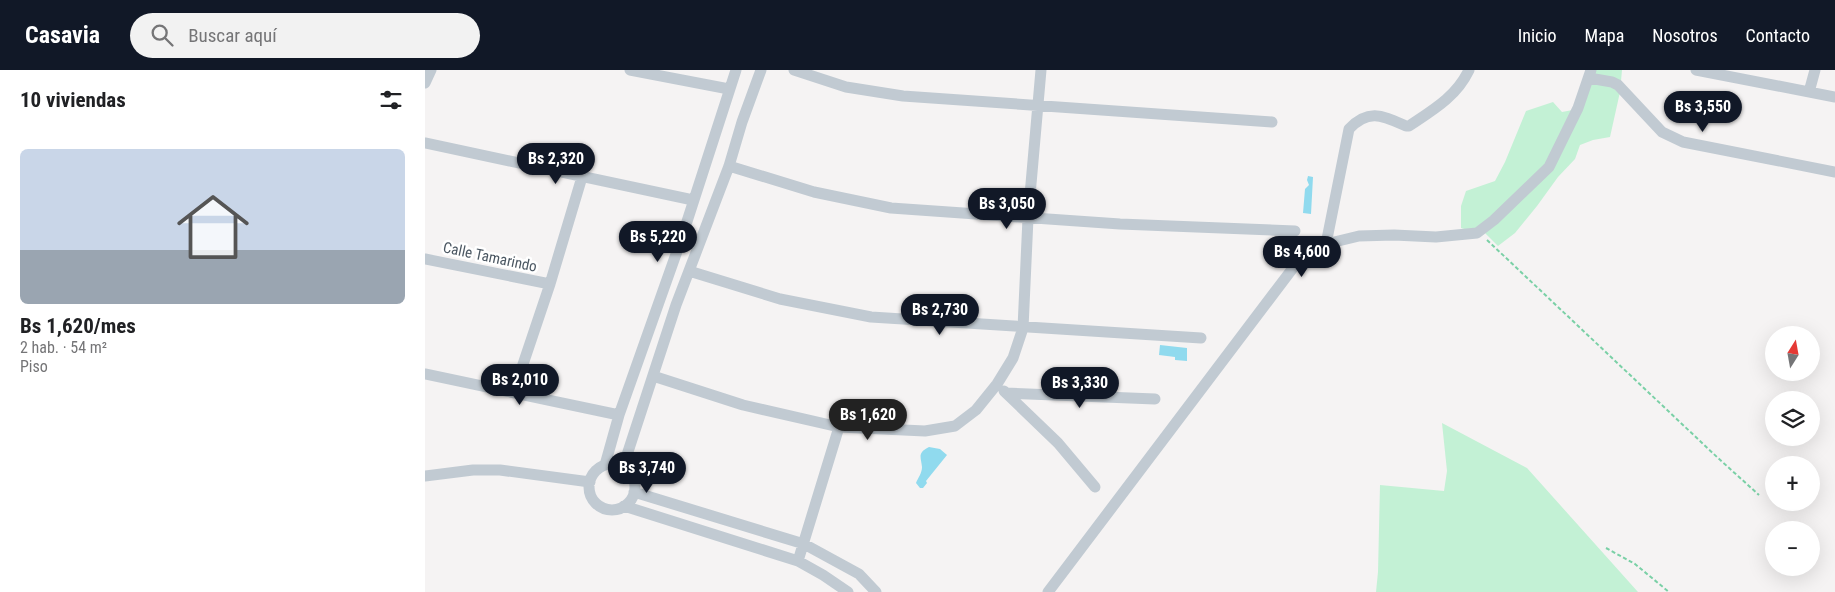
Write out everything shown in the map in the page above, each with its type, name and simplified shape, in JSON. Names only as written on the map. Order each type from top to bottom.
[{"type":"street","points":[[425,83],[431,70]]},
{"type":"street","points":[[630,70],[729,89]]},
{"type":"street","points":[[605,465],[619,415],[681,240],[736,70]]},
{"type":"street","points":[[623,467],[689,271],[729,166],[742,122],[761,70]]},
{"type":"street","points":[[794,70],[846,87],[903,96],[1272,122]]},
{"type":"street","points":[[653,376],[743,405],[839,427],[925,430],[955,426],[976,410],[997,384],[1013,358],[1023,328],[1028,218],[1041,70]]},
{"type":"street","points":[[1326,244],[1349,129],[1356,122],[1373,115],[1409,126],[1443,104],[1458,89],[1469,70]]},
{"type":"street","points":[[1696,70],[1835,97]]},
{"type":"street","points":[[1809,92],[1815,70]]},
{"type":"street","points":[[1049,592],[1297,264],[1309,253],[1326,244],[1359,236],[1436,236],[1477,233],[1494,220],[1549,167],[1578,108],[1590,74],[1613,82],[1663,132],[1683,142],[1835,172]]},
{"type":"street","points":[[425,143],[693,200]]},
{"type":"street","points":[[729,166],[813,192],[891,208],[1028,218],[1295,231]]},
{"type":"street","points":[[514,391],[550,284],[582,177]]},
{"type":"street","points":[[681,240],[699,244]]},
{"type":"street","name":"Calle Tamarindo","points":[[425,258],[550,284]]},
{"type":"street","points":[[689,271],[781,299],[871,317],[1201,338]]},
{"type":"street","points":[[425,374],[514,391],[619,415]]},
{"type":"street","points":[[997,384],[1058,443],[1095,487]]},
{"type":"street","points":[[1006,393],[1155,398]]},
{"type":"street","points":[[798,562],[839,427]]},
{"type":"street","points":[[618,464],[623,467],[633,478],[634,492],[628,502],[618,508],[607,508],[597,503],[590,493],[590,482],[595,472],[605,465],[618,464]]},
{"type":"street","points":[[425,476],[473,470],[500,470],[590,482]]},
{"type":"street","points":[[634,492],[804,544],[859,574],[876,592]]},
{"type":"street","points":[[624,506],[798,562],[823,575],[848,592]]},
{"type":"path","points":[[1477,233],[1488,241],[1717,458],[1759,495]]},
{"type":"path","points":[[1606,548],[1635,564],[1669,592]]},
{"type":"green space","points":[[1591,70],[1622,70],[1620,92],[1610,137],[1580,145],[1575,159],[1558,177],[1537,206],[1515,233],[1498,246],[1485,233],[1477,233],[1461,228],[1461,206],[1466,191],[1495,181],[1526,111],[1553,102],[1562,112],[1578,109]]},
{"type":"green space","points":[[1442,423],[1527,468],[1638,592],[1376,592],[1380,485],[1444,491],[1447,471]]},
{"type":"water","points":[[1308,176],[1313,177],[1311,214],[1303,213],[1305,189],[1309,185]]},
{"type":"water","points":[[1160,345],[1187,348],[1187,361],[1175,360],[1175,357],[1159,355]]},
{"type":"water","points":[[929,447],[940,449],[947,455],[926,481],[927,483],[923,488],[920,488],[916,483],[922,469],[921,453]]}]
